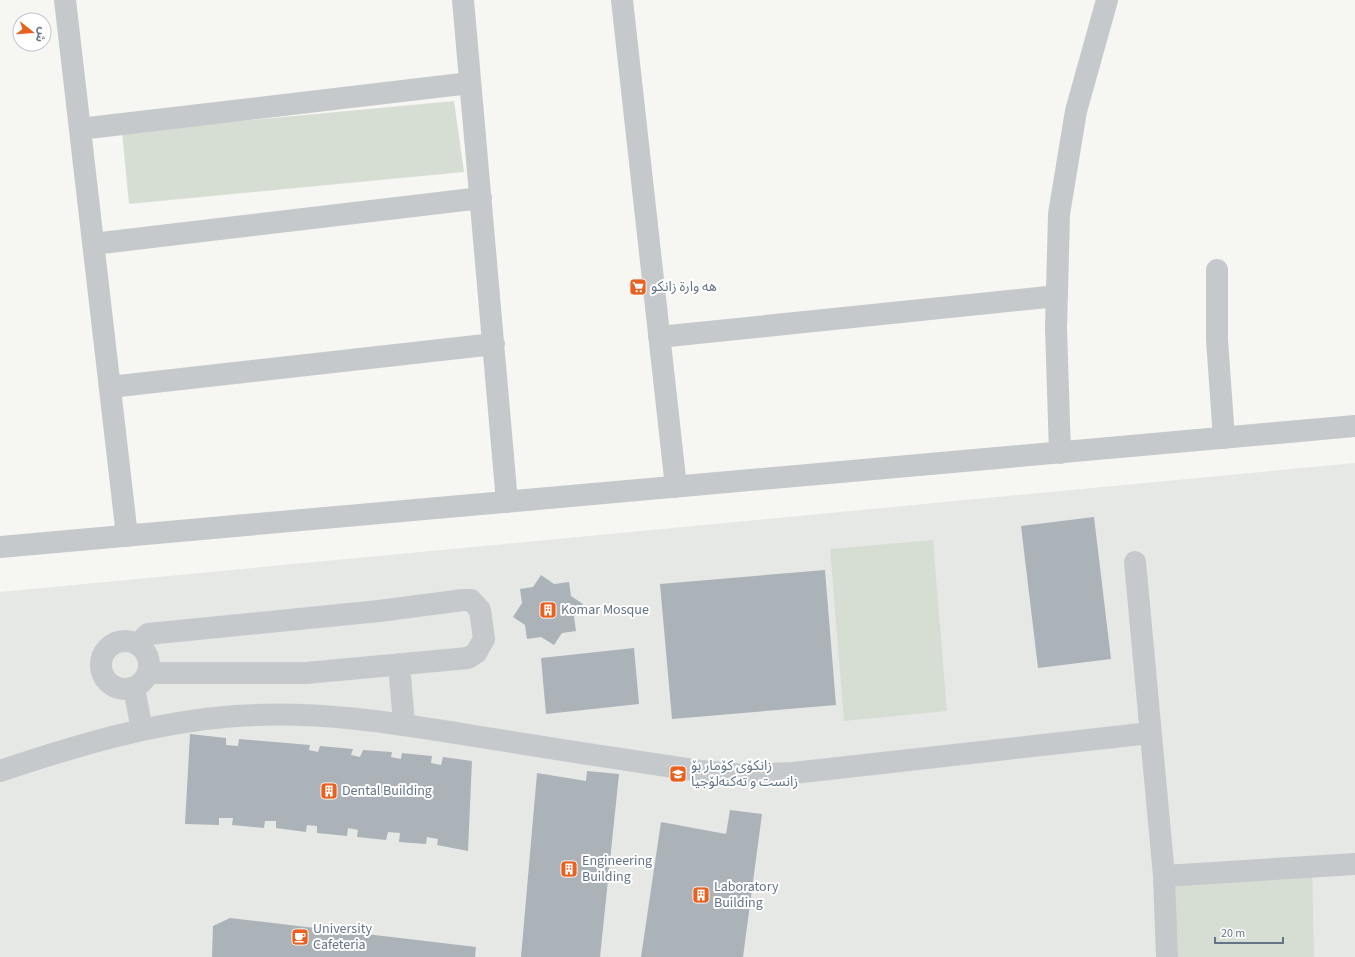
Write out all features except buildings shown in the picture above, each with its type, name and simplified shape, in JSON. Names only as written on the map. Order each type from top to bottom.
[{"type":"street","points":[[65,0],[128,536]]},
{"type":"street","points":[[463,0],[508,502]]},
{"type":"street","points":[[622,0],[676,487]]},
{"type":"street","points":[[1060,453],[1056,328],[1059,214],[1076,111],[1107,0]]},
{"type":"street","points":[[80,129],[470,83]]},
{"type":"street","points":[[93,244],[481,198]]},
{"type":"street","points":[[1217,270],[1217,340],[1224,438]]},
{"type":"street","points":[[659,337],[1057,296]]},
{"type":"street","points":[[110,387],[494,344]]},
{"type":"street","points":[[0,547],[1355,426]]},
{"type":"street","points":[[1135,562],[1164,876],[1167,957]]},
{"type":"street","points":[[138,644],[148,634],[379,611],[463,600],[471,600],[477,604],[480,610],[484,639],[476,654],[468,658],[306,673],[142,680],[124,690],[113,686],[105,679],[101,669],[102,658],[108,649],[116,642],[127,641],[138,644],[146,652],[150,662],[142,680],[142,730]]},
{"type":"street","points":[[399,664],[404,724]]},
{"type":"street","points":[[0,771],[72,747],[142,730],[181,722],[237,716],[292,715],[348,717],[404,724],[700,772],[747,774],[793,773],[1150,733]]},
{"type":"street","points":[[1164,876],[1355,864]]},
{"type":"shaded area","points":[[454,101],[464,172],[129,204],[122,132]]},
{"type":"shaded area","name":"زانکۆی کۆمار بۆ زانست و تەکنەلۆجیا","points":[[1355,463],[1355,957],[0,957],[0,592]]},
{"type":"shaded area","points":[[933,540],[947,711],[844,721],[830,549]]},
{"type":"shaded area","points":[[1312,866],[1314,957],[1167,957],[1164,876]]},
{"type":"place","name":"هه وارة زانكو","points":[[638,287]]},
{"type":"place","name":"Komar Mosque","points":[[548,610]]},
{"type":"place","name":"زانکۆی کۆمار بۆ زانست و تەکنەلۆجیا","points":[[678,774]]},
{"type":"place","name":"Dental Building","points":[[329,791]]},
{"type":"place","name":"Engineering Building","points":[[569,869]]},
{"type":"place","name":"Laboratory Building","points":[[701,895]]},
{"type":"place","name":"University Cafeteria","points":[[300,937]]}]
